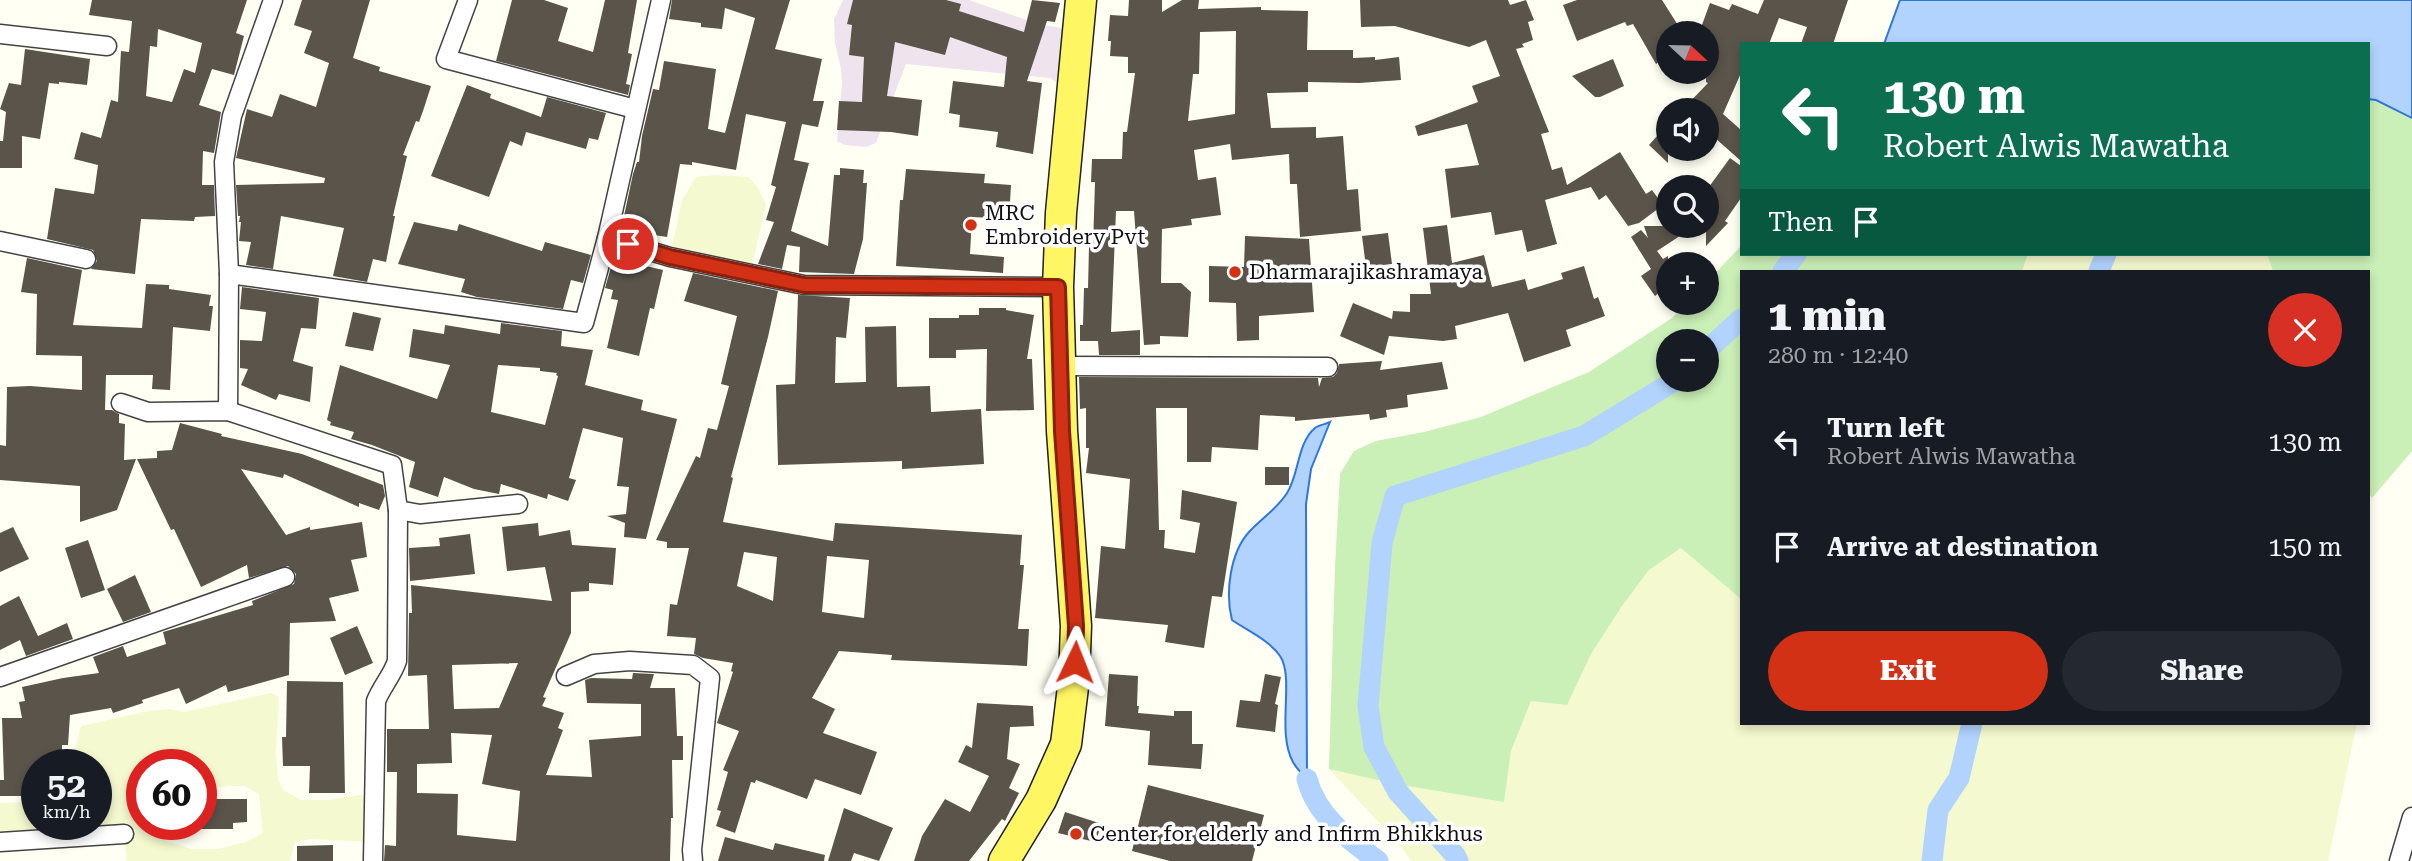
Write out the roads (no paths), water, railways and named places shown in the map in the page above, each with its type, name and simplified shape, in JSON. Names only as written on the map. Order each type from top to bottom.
[{"type":"main road","points":[[1004,861],[1053,775],[1066,744],[1072,711],[1076,626],[1059,366],[1058,287],[1061,213],[1081,0]]},
{"type":"street","points":[[228,411],[229,274],[224,162],[232,116],[274,0]]},
{"type":"street","points":[[468,0],[446,59],[635,109]]},
{"type":"street","points":[[229,274],[584,323],[607,238],[661,0]]},
{"type":"street","points":[[0,34],[107,46]]},
{"type":"street","points":[[607,238],[670,257],[804,285],[1058,287]]},
{"type":"street","points":[[0,241],[86,259]]},
{"type":"street","points":[[1059,366],[1328,367]]},
{"type":"street","points":[[121,403],[148,412],[228,411],[392,465],[398,510],[397,661],[376,701],[373,861]]},
{"type":"street","points":[[398,510],[420,514],[518,504]]},
{"type":"street","points":[[0,677],[285,577]]},
{"type":"street","points":[[566,676],[594,664],[630,661],[693,664],[710,678],[693,861]]},
{"type":"street","points":[[2399,861],[2412,817]]},
{"type":"street","points":[[0,842],[124,834]]},
{"type":"water","points":[[1900,0],[2412,0],[2412,118],[2370,99],[2370,42],[1885,42]]},
{"type":"water","points":[[1330,422],[1311,469],[1306,504],[1307,779],[1294,764],[1288,750],[1285,721],[1286,678],[1280,656],[1258,636],[1232,620],[1229,586],[1233,562],[1243,541],[1287,493],[1309,434],[1317,427]]},
{"type":"waterway","points":[[1784,270],[1794,256]]},
{"type":"waterway","points":[[2099,270],[2105,256]]},
{"type":"waterway","points":[[1719,339],[1740,320]]},
{"type":"waterway","points":[[1458,861],[1398,792],[1374,747],[1368,706],[1382,543],[1395,496],[1584,436],[1656,392]]},
{"type":"waterway","points":[[1932,861],[1938,810],[1959,778],[1972,725]]},
{"type":"waterway","points":[[1307,779],[1318,804],[1335,826],[1378,861]]},
{"type":"place","name":"MRC Embroidery Pvt","points":[[971,225]]},
{"type":"place","name":"Dharmarajikashramaya","points":[[1235,272]]},
{"type":"place","name":"Center for elderly and Infirm Bhikkhus","points":[[1076,834]]}]
